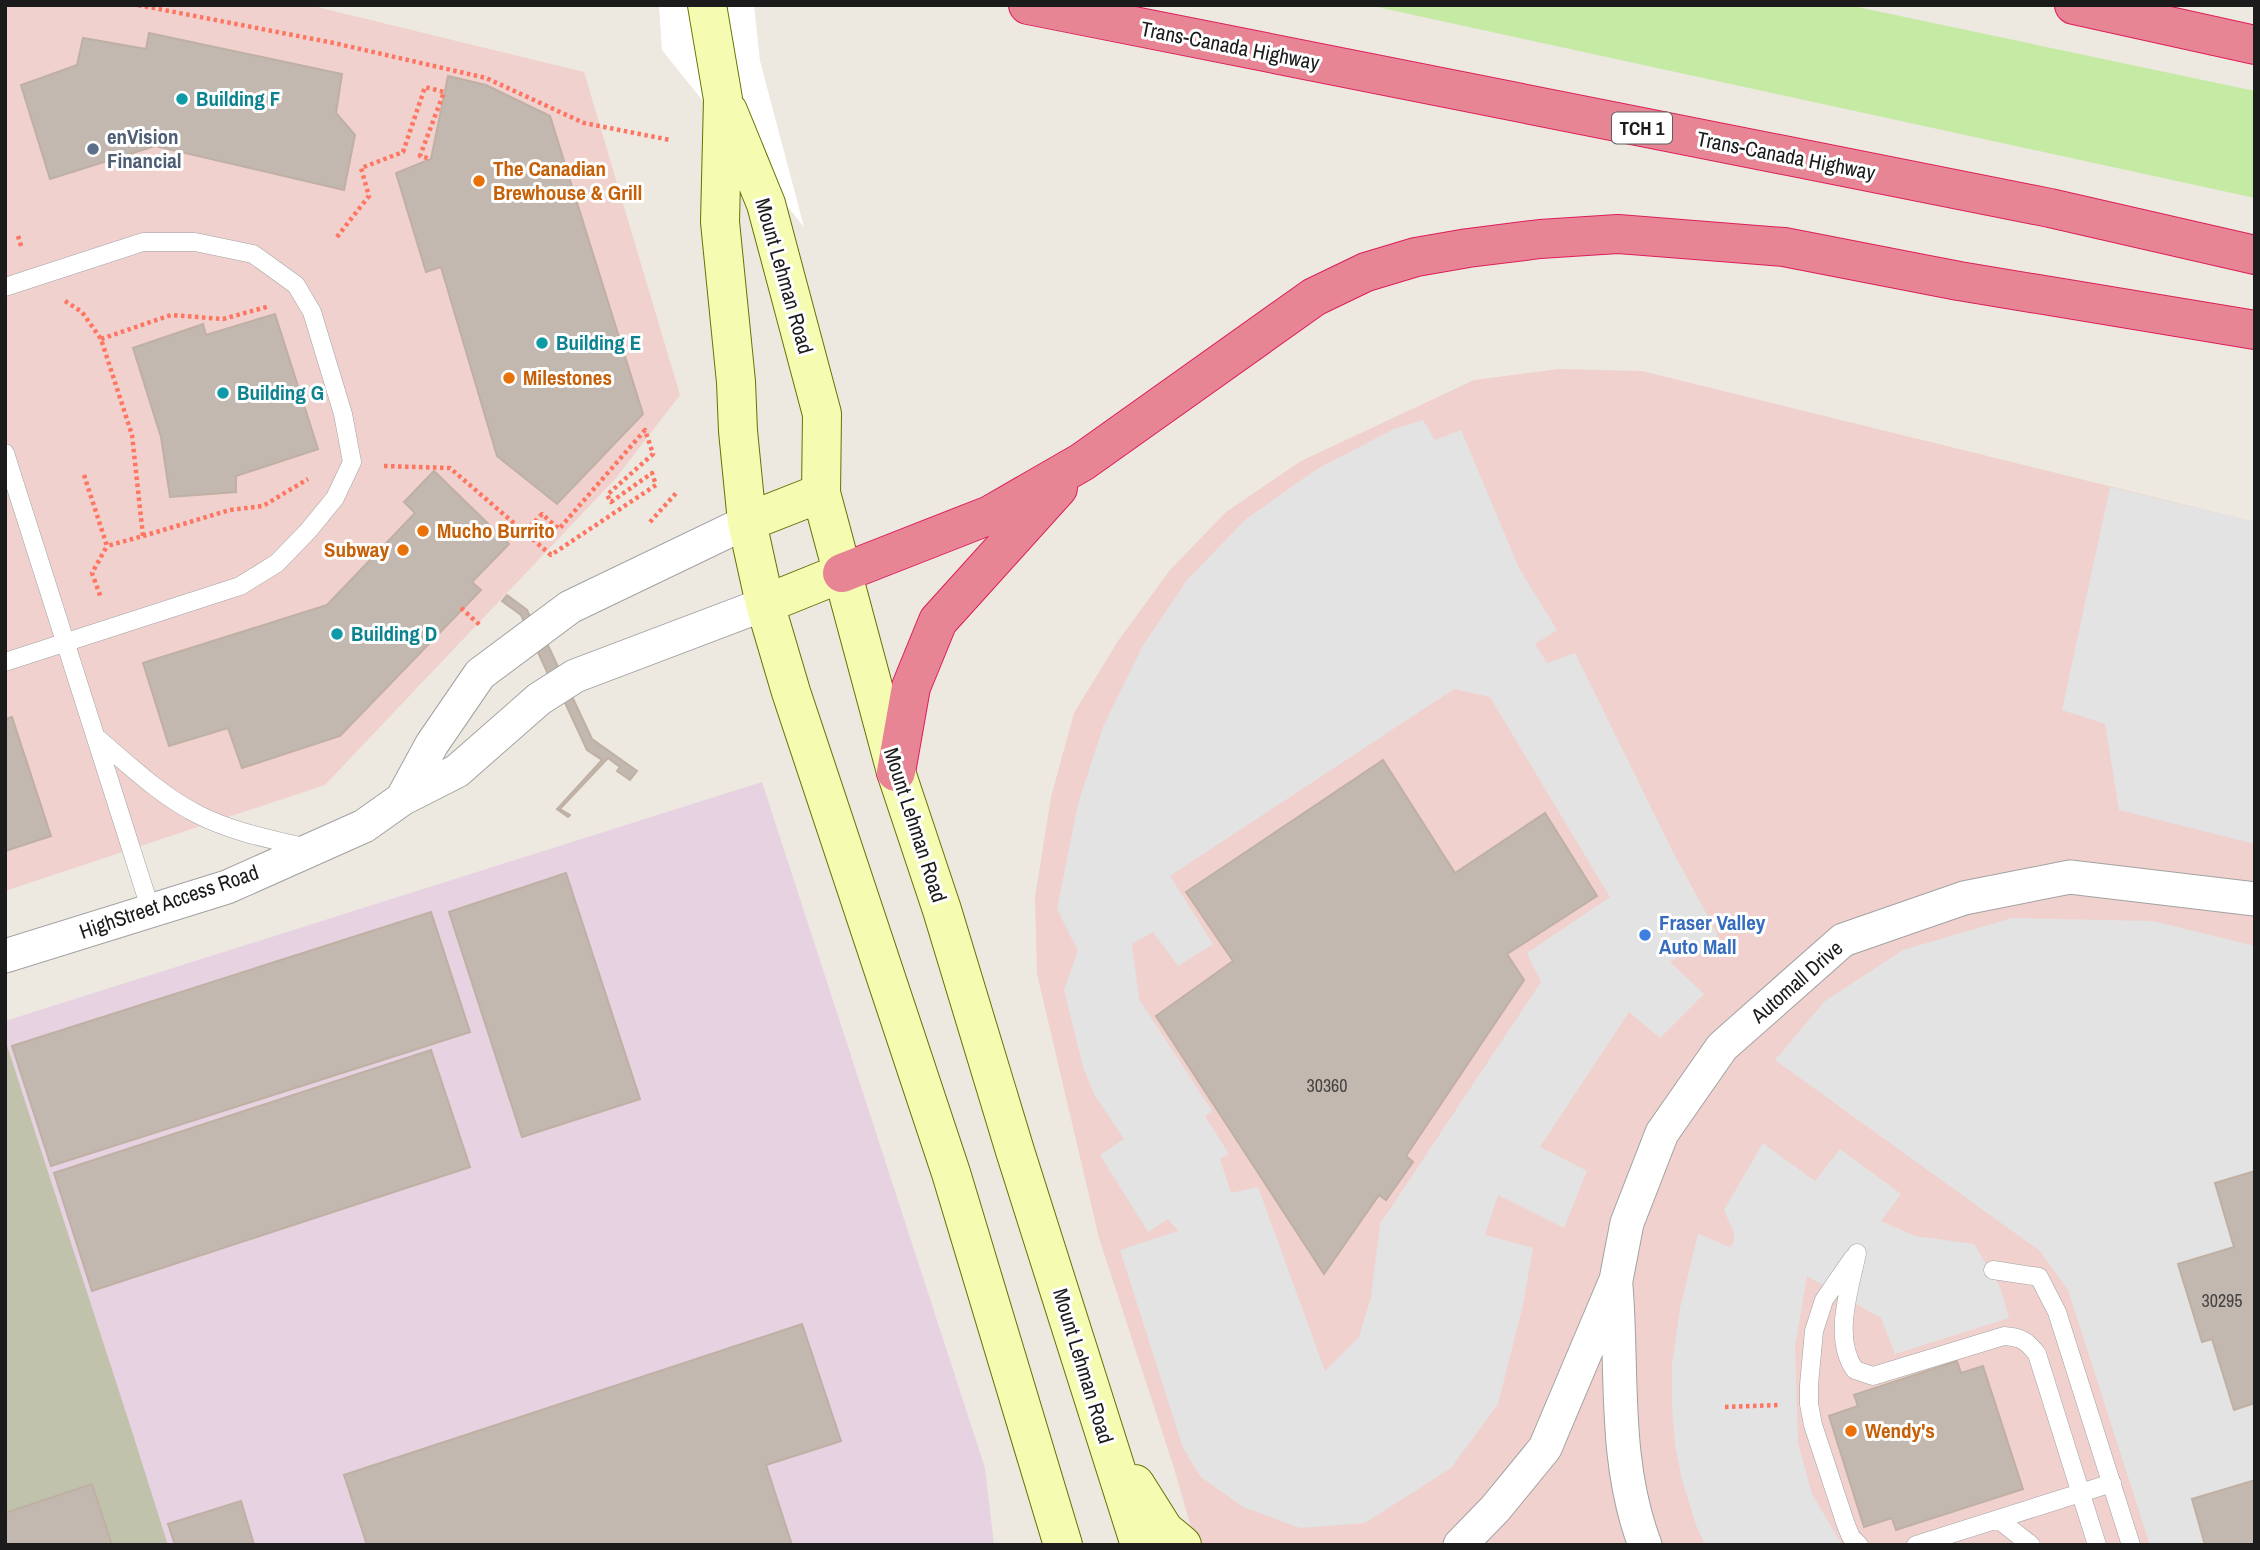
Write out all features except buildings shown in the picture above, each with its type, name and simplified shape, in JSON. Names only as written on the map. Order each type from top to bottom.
[{"type":"highway","name":"Trans-Canada Highway","points":[[1028,5],[2050,208],[2255,255]]},
{"type":"highway","points":[[2074,5],[2255,46]]},
{"type":"highway","points":[[842,573],[990,515],[1082,462],[1314,297],[1366,272],[1416,257],[1468,247],[1618,234],[1784,247],[1959,281],[2255,330]]},
{"type":"highway","points":[[896,772],[911,687],[938,621],[1082,462]]},
{"type":"main road","name":"Mount Lehman Road","points":[[707,5],[723,99],[720,222],[736,382],[737,431],[747,522],[765,604],[791,692],[951,1172],[1063,1545]]},
{"type":"main road","name":"Mount Lehman Road","points":[[723,99],[766,204],[822,414],[821,493],[896,772],[946,922],[1140,1545]]},
{"type":"main road","points":[[747,522],[821,493]]},
{"type":"main road","points":[[765,604],[842,573]]},
{"type":"main road","points":[[1104,1434],[1164,1530],[1182,1545]]},
{"type":"main road","points":[[1034,1453],[1037,1545]]},
{"type":"street","name":"HighStreet Access Road","points":[[402,799],[432,744],[480,674],[570,607],[747,522]]},
{"type":"street","name":"HighStreet Access Road","points":[[5,957],[227,887],[364,826],[402,799],[457,771],[539,699],[575,676],[765,604]]},
{"type":"street","name":"Automall Drive","points":[[1460,1545],[1495,1509],[1545,1448],[1616,1280],[1626,1223],[1662,1133],[1722,1047],[1843,940],[1964,898],[2070,877],[2255,899]]},
{"type":"street","name":"Automall Drive","points":[[1616,1280],[1622,1441],[1628,1491],[1645,1545]]},
{"type":"lane","points":[[5,287],[143,242],[195,242],[253,254],[296,285],[312,312],[343,414],[352,462],[335,498],[308,531],[277,563],[240,586],[5,663]]},
{"type":"lane","points":[[5,453],[151,911]]},
{"type":"lane","points":[[97,738],[162,792],[199,815],[241,832],[313,849]]},
{"type":"lane","points":[[1859,1545],[1851,1537],[1846,1525],[1813,1426],[1809,1404],[1814,1331],[1824,1300],[1857,1253],[1844,1334],[1846,1351],[1855,1370],[1873,1376],[2004,1336],[2018,1337],[2028,1343],[2036,1354],[2097,1545]]},
{"type":"lane","points":[[1993,1270],[2039,1277],[2057,1312],[2131,1545]]},
{"type":"lane","points":[[1916,1545],[2112,1483]]},
{"type":"lane","points":[[1998,1519],[2031,1545]]},
{"type":"path","points":[[138,5],[334,43],[486,78],[584,123],[670,140]]},
{"type":"path","points":[[337,237],[369,196],[361,169],[403,152],[425,87],[443,92],[420,156],[431,159]]},
{"type":"path","points":[[18,236],[32,278],[82,312],[101,339],[132,435],[143,536]]},
{"type":"path","points":[[101,339],[171,315],[223,319],[280,303]]},
{"type":"path","points":[[384,466],[450,468],[551,555],[656,485],[652,473],[611,502],[607,495],[653,454],[645,430],[559,529],[542,514],[526,531]]},
{"type":"path","points":[[84,475],[107,546]]},
{"type":"path","points":[[111,628],[92,573],[107,546],[230,510],[263,506],[314,475]]},
{"type":"path","points":[[461,608],[483,628]]},
{"type":"path","points":[[1725,1407],[1809,1404]]},
{"type":"shaded area","points":[[5,5],[309,5],[584,72],[680,395],[616,478],[325,785],[5,891]]},
{"type":"shaded area","name":"Fraser Valley Auto Mall","points":[[1559,369],[1642,371],[2255,522],[2255,1545],[1196,1545],[1174,1468],[1099,1238],[1037,974],[1035,897],[1051,797],[1074,713],[1118,641],[1170,570],[1226,512],[1301,461],[1474,380]]},
{"type":"shaded area","points":[[1423,420],[1435,440],[1461,430],[1519,568],[1557,630],[1535,644],[1547,663],[1575,653],[1673,852],[1718,935],[1670,962],[1704,994],[1660,1038],[1629,1012],[1540,1147],[1587,1171],[1564,1228],[1498,1195],[1485,1235],[1533,1248],[1523,1305],[1498,1404],[1451,1468],[1365,1523],[1300,1528],[1243,1507],[1201,1477],[1183,1448],[1120,1250],[1178,1231],[1168,1219],[1148,1232],[1100,1155],[1124,1139],[1094,1094],[1083,1067],[1064,990],[1078,951],[1057,909],[1078,804],[1103,727],[1142,647],[1187,580],[1245,520],[1317,469],[1394,429]],"holes":[[[1454,689],[1490,697],[1610,897],[1527,953],[1541,982],[1380,1224],[1371,1297],[1359,1337],[1325,1371],[1258,1187],[1231,1193],[1220,1159],[1229,1154],[1205,1116],[1212,1111],[1139,999],[1132,944],[1153,932],[1178,966],[1213,944],[1170,876]]]},
{"type":"shaded area","points":[[2110,487],[2255,522],[2255,844],[2119,810],[2105,724],[2062,710]]},
{"type":"shaded area","points":[[762,782],[985,1468],[994,1545],[168,1545],[5,1039],[5,1021]]},
{"type":"shaded area","points":[[2012,918],[2153,921],[2255,946],[2255,1545],[2150,1545],[2068,1290],[2040,1251],[1775,1060],[1825,1001],[1903,950]]},
{"type":"shaded area","points":[[5,1039],[131,1428],[168,1545],[5,1545]]},
{"type":"shaded area","points":[[1763,1143],[1815,1181],[1840,1149],[1901,1194],[1881,1221],[1915,1236],[1974,1244],[2000,1287],[2009,1318],[1895,1354],[1881,1318],[1807,1276],[1795,1347],[1798,1443],[1812,1494],[1842,1545],[1705,1545],[1682,1480],[1675,1444],[1672,1404],[1672,1365],[1680,1308],[1698,1234],[1730,1247],[1734,1241],[1734,1233],[1724,1210]]},
{"type":"green space","points":[[1368,5],[1848,5],[2255,91],[2255,198]]},
{"type":"pier","points":[[659,5],[754,5],[760,61],[804,227],[662,50]]},
{"type":"place","name":"Building F","points":[[182,99]]},
{"type":"place","name":"enVision Financial","points":[[93,149]]},
{"type":"place","name":"The Canadian Brewhouse & Grill","points":[[479,181]]},
{"type":"place","name":"Building E","points":[[542,343]]},
{"type":"place","name":"Milestones","points":[[509,378]]},
{"type":"place","name":"Building G","points":[[223,393]]},
{"type":"place","name":"Mucho Burrito","points":[[423,531]]},
{"type":"place","name":"Subway","points":[[403,550]]},
{"type":"place","name":"Building D","points":[[337,634]]},
{"type":"place","name":"Fraser Valley Auto Mall","points":[[1645,935]]},
{"type":"place","name":"Wendy's","points":[[1851,1431]]}]
